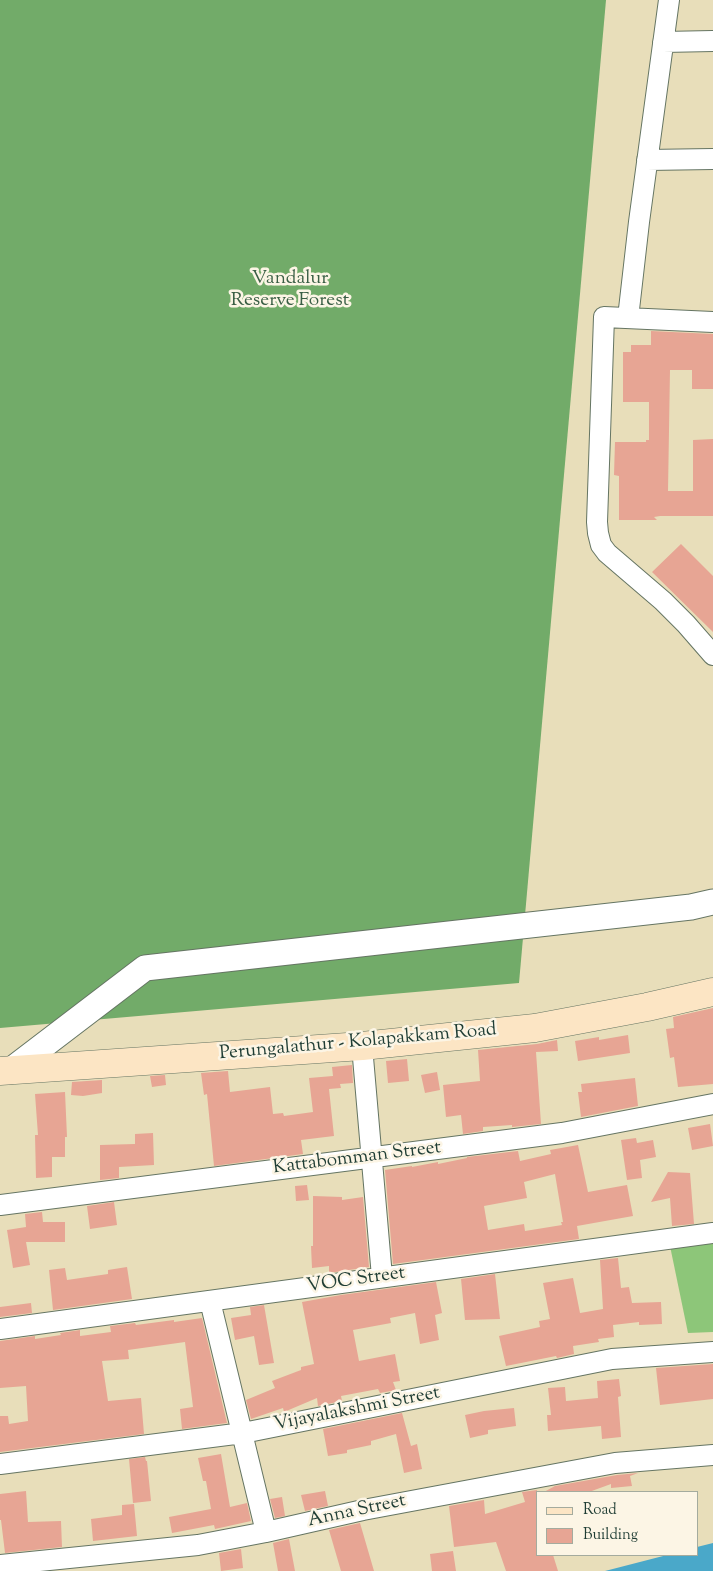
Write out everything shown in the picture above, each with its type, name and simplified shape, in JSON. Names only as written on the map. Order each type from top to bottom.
[{"type":"main road","name":"Perungalathur - Kolapakkam Road","points":[[5,1071],[362,1046],[535,1028],[647,1007],[713,992]]},
{"type":"street","points":[[628,318],[669,0]]},
{"type":"street","points":[[663,42],[713,41]]},
{"type":"street","points":[[647,160],[713,159]]},
{"type":"street","points":[[713,322],[604,317],[598,533],[601,545],[607,553],[686,624],[713,655]]},
{"type":"street","points":[[5,1071],[145,968],[691,907],[713,902]]},
{"type":"street","points":[[362,1046],[382,1277]]},
{"type":"street","name":"Kattabomman Street","points":[[0,1205],[562,1133],[713,1104]]},
{"type":"street","name":"VOC Street","points":[[0,1329],[713,1233]]},
{"type":"street","points":[[210,1301],[266,1532]]},
{"type":"street","name":"Vijayalakshmi Street","points":[[0,1464],[243,1433],[612,1359],[713,1352]]},
{"type":"street","name":"Anna Street","points":[[0,1565],[198,1545],[363,1510],[615,1463],[713,1456]]},
{"type":"green space","name":"Vandalur Reserve Forest","points":[[0,0],[606,0],[519,983],[0,1028]]},
{"type":"green space","points":[[713,1241],[713,1332],[688,1333],[670,1246]]},
{"type":"water","points":[[713,1543],[713,1571],[605,1571],[663,1556],[698,1556],[698,1547]]},
{"type":"building","points":[[651,331],[713,334],[713,389],[692,389],[692,370],[670,370],[668,491],[693,491],[693,440],[713,439],[713,516],[660,516],[654,517],[657,520],[619,520],[619,476],[614,475],[615,442],[646,442],[646,440],[649,440],[649,402],[623,402],[623,352],[631,352],[631,345],[651,345]]},
{"type":"building","points":[[681,544],[713,576],[713,632],[652,572]]},
{"type":"building","points":[[713,1008],[713,1084],[678,1087],[674,1057],[670,1058],[666,1029],[674,1028],[673,1017]]},
{"type":"building","points":[[628,1035],[630,1053],[578,1061],[575,1041],[599,1037],[599,1040]]},
{"type":"building","points":[[557,1040],[558,1051],[536,1052],[541,1124],[483,1127],[483,1131],[463,1134],[461,1115],[446,1117],[443,1085],[480,1081],[478,1050]]},
{"type":"building","points":[[407,1059],[409,1081],[388,1083],[386,1061]]},
{"type":"building","points":[[352,1065],[353,1083],[340,1084],[341,1088],[329,1089],[334,1136],[301,1140],[303,1154],[214,1166],[207,1094],[204,1095],[201,1073],[228,1071],[230,1092],[270,1087],[273,1114],[283,1113],[284,1116],[313,1112],[309,1078],[333,1076],[332,1067]]},
{"type":"building","points":[[437,1072],[440,1090],[425,1093],[421,1075]]},
{"type":"building","points":[[165,1075],[166,1085],[152,1087],[150,1076]]},
{"type":"building","points":[[635,1078],[638,1106],[581,1117],[578,1092],[582,1092],[581,1084]]},
{"type":"building","points":[[102,1080],[102,1093],[83,1096],[71,1095],[72,1082]]},
{"type":"building","points":[[65,1092],[67,1137],[65,1137],[65,1157],[52,1157],[52,1177],[36,1178],[35,1135],[38,1135],[35,1094]]},
{"type":"building","points":[[710,1124],[713,1146],[692,1150],[688,1128]]},
{"type":"building","points":[[153,1133],[154,1165],[119,1167],[119,1178],[100,1180],[100,1145],[135,1144],[135,1134]]},
{"type":"building","points":[[636,1138],[637,1143],[653,1140],[656,1157],[640,1160],[642,1178],[627,1180],[621,1140]]},
{"type":"building","points":[[578,1145],[588,1192],[627,1185],[633,1216],[577,1226],[579,1239],[393,1264],[385,1170],[438,1162],[438,1164],[467,1157],[518,1151],[520,1161],[551,1154],[550,1150]],"holes":[[[555,1174],[563,1222],[561,1222],[562,1225],[525,1231],[524,1224],[488,1230],[484,1206],[527,1198],[524,1182]]]},
{"type":"building","points":[[668,1172],[690,1173],[694,1224],[672,1226],[670,1198],[651,1202]]},
{"type":"building","points":[[307,1185],[309,1200],[296,1201],[295,1186]]},
{"type":"building","points":[[313,1196],[342,1197],[342,1200],[363,1197],[369,1267],[329,1273],[329,1266],[312,1268]]},
{"type":"building","points":[[114,1202],[117,1225],[90,1229],[87,1206]]},
{"type":"building","points":[[42,1212],[43,1222],[65,1222],[65,1242],[26,1242],[30,1265],[13,1268],[7,1230],[26,1227],[25,1214]]},
{"type":"building","points":[[618,1258],[621,1288],[629,1287],[632,1303],[661,1302],[662,1324],[639,1325],[639,1322],[613,1325],[614,1337],[598,1339],[599,1342],[573,1346],[574,1354],[506,1366],[499,1336],[540,1327],[539,1321],[550,1319],[543,1283],[573,1278],[580,1313],[603,1309],[600,1260]]},
{"type":"building","points":[[127,1267],[132,1299],[53,1310],[49,1270],[65,1268],[67,1280],[108,1274],[108,1270]]},
{"type":"building","points":[[495,1274],[500,1319],[465,1320],[461,1279]]},
{"type":"building","points":[[436,1282],[442,1313],[435,1315],[439,1340],[420,1344],[415,1313],[390,1318],[391,1323],[353,1330],[359,1361],[395,1354],[400,1381],[393,1382],[396,1390],[380,1393],[378,1389],[341,1396],[342,1401],[318,1406],[317,1398],[284,1412],[283,1408],[251,1419],[246,1400],[275,1388],[272,1381],[301,1370],[301,1367],[314,1364],[302,1302]]},
{"type":"building","points":[[31,1303],[32,1313],[0,1317],[0,1307]]},
{"type":"building","points":[[264,1305],[274,1363],[259,1365],[254,1336],[235,1340],[231,1318],[251,1315],[250,1307]]},
{"type":"building","points":[[202,1318],[227,1423],[182,1429],[180,1409],[193,1407],[185,1342],[128,1350],[129,1359],[102,1361],[108,1401],[141,1398],[144,1434],[0,1452],[0,1416],[8,1416],[9,1424],[28,1421],[26,1386],[0,1388],[0,1341],[35,1336],[35,1339],[80,1330],[80,1336],[111,1332],[110,1326],[174,1320],[174,1322]]},
{"type":"building","points":[[713,1364],[713,1399],[660,1405],[656,1368]]},
{"type":"building","points":[[619,1379],[621,1396],[618,1397],[621,1437],[602,1439],[601,1426],[548,1431],[547,1415],[551,1415],[548,1388],[565,1387],[566,1401],[598,1398],[597,1381]]},
{"type":"building","points":[[514,1408],[516,1426],[488,1430],[488,1434],[470,1438],[465,1415]]},
{"type":"building","points":[[402,1413],[411,1446],[417,1444],[422,1469],[404,1473],[396,1434],[371,1441],[371,1445],[347,1450],[347,1453],[328,1456],[323,1429]]},
{"type":"building","points":[[221,1454],[230,1507],[247,1503],[251,1521],[215,1529],[214,1525],[172,1533],[169,1517],[211,1509],[206,1481],[203,1481],[198,1458]]},
{"type":"building","points":[[145,1457],[151,1501],[133,1503],[129,1459]]},
{"type":"building","points":[[638,1473],[630,1476],[632,1486],[611,1488],[611,1484],[592,1491],[546,1491],[555,1486]]},
{"type":"building","points":[[537,1490],[536,1556],[553,1556],[558,1571],[506,1571],[496,1542],[454,1547],[449,1506],[484,1500],[485,1514],[525,1502],[522,1492]]},
{"type":"building","points":[[26,1491],[28,1522],[61,1521],[62,1547],[5,1553],[0,1520],[0,1494]]},
{"type":"building","points":[[325,1491],[328,1506],[305,1511],[301,1495]]},
{"type":"building","points":[[282,1497],[285,1516],[275,1518],[270,1499]]},
{"type":"building","points":[[134,1504],[137,1536],[93,1541],[91,1519],[122,1515],[122,1505]]},
{"type":"building","points":[[360,1523],[374,1571],[341,1571],[329,1530]]},
{"type":"building","points":[[289,1539],[295,1571],[278,1571],[273,1543]]},
{"type":"building","points":[[241,1549],[243,1568],[221,1571],[219,1553]]},
{"type":"building","points":[[453,1551],[456,1571],[432,1571],[430,1554]]}]
